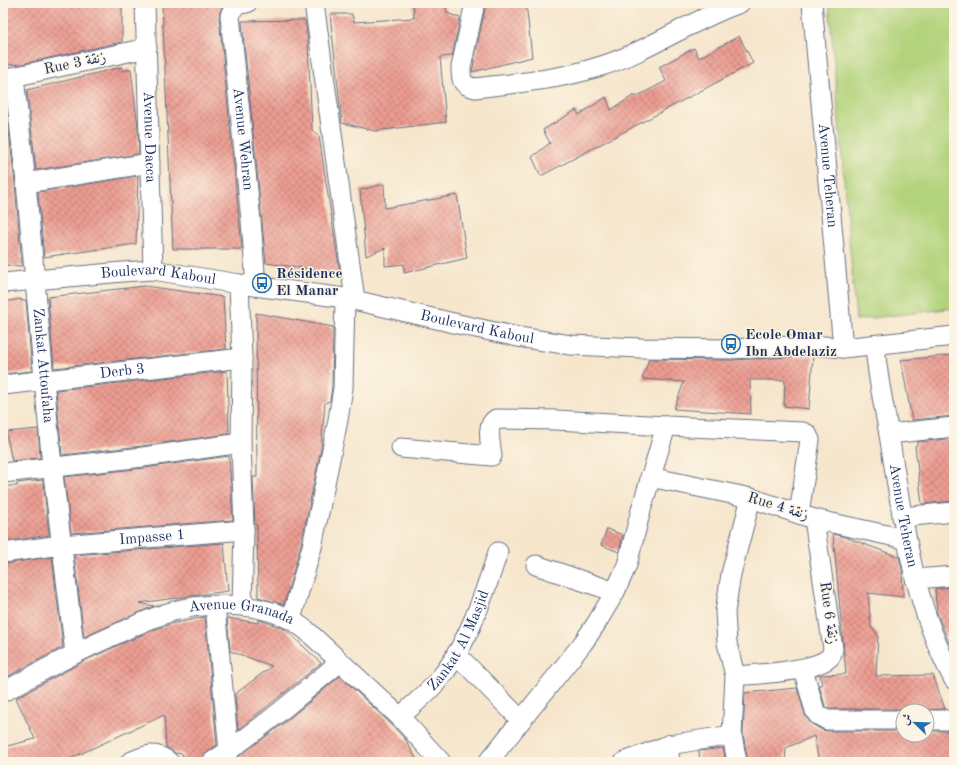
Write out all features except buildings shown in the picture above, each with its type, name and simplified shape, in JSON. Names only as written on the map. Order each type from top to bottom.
[{"type":"street","name":"Avenue Dacca","points":[[145,3],[153,270]]},
{"type":"street","name":"Avenue Wehran","points":[[242,605],[244,530],[241,443],[242,358],[251,220],[230,16],[234,6],[247,3]]},
{"type":"street","points":[[291,619],[312,547],[338,420],[343,388],[350,299],[314,3]]},
{"type":"street","points":[[475,3],[461,67],[463,84],[468,87],[475,88],[543,80],[598,67],[638,51],[702,19],[740,3]]},
{"type":"street","name":"Avenue Teheran","points":[[812,3],[843,348]]},
{"type":"street","name":"Rue 3 زنقة","points":[[8,78],[146,48]]},
{"type":"street","name":"Zankat Attoufaha","points":[[8,78],[26,183],[43,380],[61,544],[75,653]]},
{"type":"street","points":[[26,183],[150,163]]},
{"type":"street","name":"Boulevard Kaboul","points":[[3,283],[153,270],[350,299],[482,329],[571,345],[641,348],[730,348],[813,345],[843,348],[954,336]]},
{"type":"street","name":"Avenue Teheran","points":[[875,345],[876,362],[905,539],[928,624],[952,672]]},
{"type":"street","name":"Derb 3","points":[[3,385],[242,358]]},
{"type":"street","points":[[401,448],[492,456],[490,427],[496,419],[556,420],[666,426],[650,477],[628,565],[615,592],[583,643],[488,762]]},
{"type":"street","name":"Rue 6 زنقة","points":[[666,426],[803,432],[807,434],[810,440],[807,516],[833,649],[832,654],[829,658],[802,669],[736,676]]},
{"type":"street","points":[[889,434],[954,427]]},
{"type":"street","points":[[3,473],[52,466],[143,457],[241,443]]},
{"type":"street","name":"Rue 4 زنقة","points":[[650,477],[751,498],[807,516],[905,539]]},
{"type":"street","points":[[737,762],[732,735],[736,676],[727,643],[725,612],[731,574],[751,498]]},
{"type":"street","points":[[902,517],[954,512]]},
{"type":"street","name":"Impasse 1","points":[[3,554],[61,544],[244,530]]},
{"type":"street","name":"Zankat Al Masjid","points":[[400,717],[426,694],[442,675],[456,654],[474,618],[498,552]]},
{"type":"street","points":[[536,566],[615,592]]},
{"type":"street","points":[[915,579],[954,576]]},
{"type":"street","name":"Avenue Granada","points":[[3,692],[75,653],[141,623],[168,613],[199,606],[242,605],[266,610],[291,619],[306,630],[400,717],[441,762]]},
{"type":"street","points":[[215,606],[229,751]]},
{"type":"street","points":[[456,654],[521,720]]},
{"type":"street","points":[[212,762],[270,720],[340,662]]},
{"type":"street","points":[[802,669],[815,710],[822,718],[827,720],[895,720]]},
{"type":"street","points":[[935,720],[954,720]]},
{"type":"street","points":[[624,762],[669,753],[732,735]]},
{"type":"street","points":[[130,762],[150,754],[169,762]]},
{"type":"green space","points":[[829,3],[954,3],[954,308],[856,320]]},
{"type":"place","name":"Résidence El Manar","points":[[262,283]]},
{"type":"place","name":"Ecole Omar Ibn Abdelaziz","points":[[731,344]]}]
